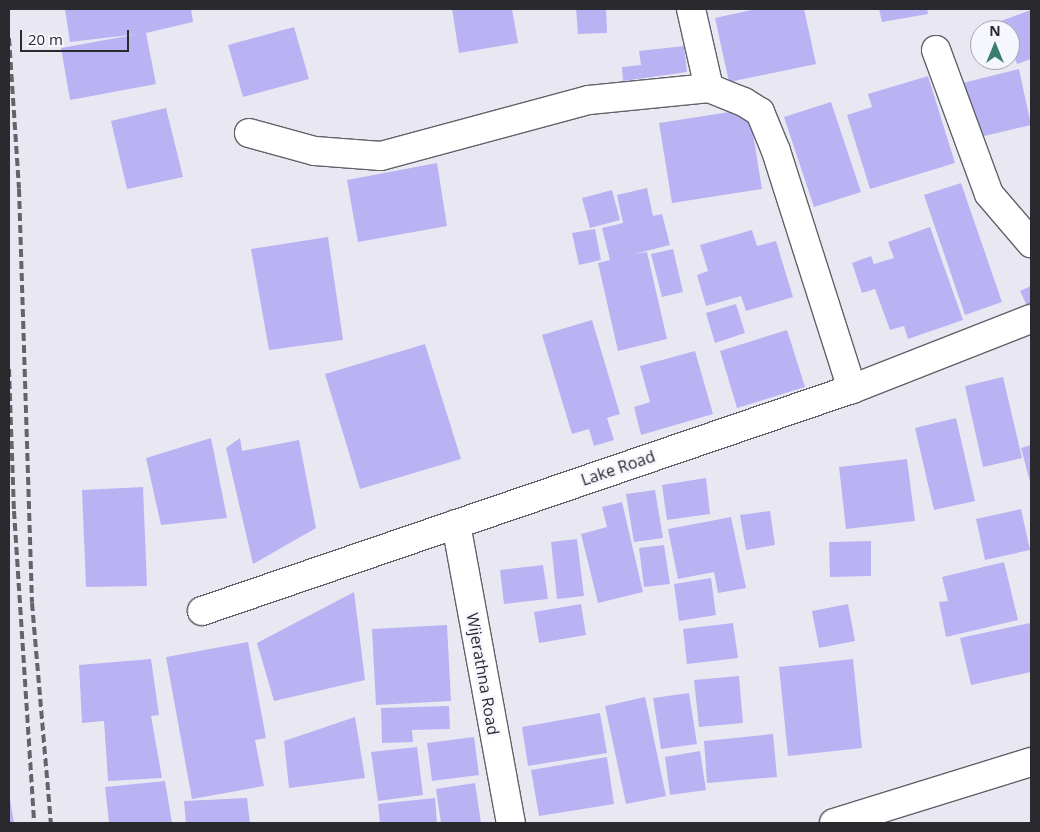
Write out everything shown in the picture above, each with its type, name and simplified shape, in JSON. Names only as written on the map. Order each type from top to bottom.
[{"type":"street","points":[[691,9],[709,88]]},
{"type":"street","points":[[936,50],[989,194],[1031,243]]},
{"type":"street","points":[[249,133],[315,151],[381,156],[588,100],[709,88],[744,102],[760,112],[776,152],[852,389]]},
{"type":"street","name":"Lake Road","points":[[202,611],[852,389],[1031,320]]},
{"type":"street","name":"Wijerathna Road","points":[[456,524],[510,823]]},
{"type":"street","points":[[834,823],[1031,762]]},
{"type":"building","points":[[65,9],[191,9],[193,22],[146,33],[156,84],[70,100],[61,48],[138,34],[70,42]]},
{"type":"building","points":[[452,9],[512,9],[518,43],[459,53]]},
{"type":"building","points":[[576,9],[606,9],[607,33],[578,34]]},
{"type":"building","points":[[756,9],[804,9],[816,64],[729,82],[715,18]]},
{"type":"building","points":[[879,9],[927,9],[928,14],[882,22]]},
{"type":"building","points":[[1031,10],[1031,59],[1020,63],[1020,20],[1004,20]]},
{"type":"building","points":[[294,27],[309,79],[243,97],[228,45]]},
{"type":"building","points":[[684,46],[687,72],[623,81],[622,67],[641,65],[639,51]]},
{"type":"building","points":[[1019,70],[1031,125],[976,138],[963,83]]},
{"type":"building","points":[[928,76],[955,163],[870,189],[847,115],[872,107],[868,94]]},
{"type":"building","points":[[831,102],[861,192],[814,207],[784,117]]},
{"type":"building","points":[[166,108],[183,177],[127,189],[111,121]]},
{"type":"building","points":[[749,109],[762,189],[672,203],[659,123]]},
{"type":"building","points":[[437,163],[447,226],[358,242],[347,180]]},
{"type":"building","points":[[961,183],[1002,302],[965,315],[924,195]]},
{"type":"building","points":[[647,188],[653,216],[662,214],[670,245],[634,254],[647,252],[667,339],[618,351],[598,263],[610,260],[602,228],[623,223],[617,195]]},
{"type":"building","points":[[612,190],[620,220],[590,228],[582,198]]},
{"type":"building","points":[[930,227],[963,320],[908,339],[904,326],[890,330],[875,289],[862,293],[852,263],[871,256],[874,264],[894,258],[888,242]]},
{"type":"building","points":[[595,229],[601,260],[579,265],[572,233]]},
{"type":"building","points":[[752,230],[757,246],[776,241],[793,297],[746,311],[741,296],[706,306],[697,275],[708,271],[700,245]]},
{"type":"building","points":[[328,237],[343,340],[269,350],[251,249]]},
{"type":"building","points":[[673,249],[683,292],[662,297],[651,254]]},
{"type":"building","points":[[1031,286],[1031,312],[1030,312],[1020,291]]},
{"type":"building","points":[[736,304],[745,333],[715,343],[706,313]]},
{"type":"building","points":[[592,320],[620,414],[607,418],[614,440],[594,446],[589,429],[572,434],[542,335]]},
{"type":"building","points":[[787,330],[805,387],[737,408],[720,351]]},
{"type":"building","points":[[425,344],[461,459],[360,489],[325,374]]},
{"type":"building","points":[[695,351],[713,414],[641,435],[634,407],[650,402],[640,366]]},
{"type":"building","points":[[1003,377],[1022,458],[983,467],[965,386]]},
{"type":"building","points":[[956,418],[975,501],[934,510],[915,428]]},
{"type":"building","points":[[211,438],[227,518],[161,525],[146,458]]},
{"type":"building","points":[[240,438],[242,451],[299,440],[316,528],[253,564],[226,448]]},
{"type":"building","points":[[1031,445],[1031,486],[1021,448]]},
{"type":"building","points":[[907,459],[915,521],[846,529],[839,467]]},
{"type":"building","points":[[706,478],[710,514],[667,520],[662,485]]},
{"type":"building","points":[[143,487],[147,586],[86,587],[82,490]]},
{"type":"building","points":[[655,490],[663,538],[634,542],[626,494]]},
{"type":"building","points":[[622,502],[643,592],[598,603],[581,534],[607,527],[602,507]]},
{"type":"building","points":[[1021,509],[1030,550],[985,560],[976,519]]},
{"type":"building","points":[[770,511],[775,545],[746,550],[740,515]]},
{"type":"building","points":[[731,517],[746,588],[718,593],[714,572],[678,579],[668,529]]},
{"type":"building","points":[[577,539],[584,596],[557,599],[551,542]]},
{"type":"building","points":[[871,541],[871,576],[830,577],[829,542]]},
{"type":"building","points":[[664,545],[670,584],[644,587],[639,548]]},
{"type":"building","points":[[1004,562],[1018,620],[946,637],[939,602],[948,601],[942,577]]},
{"type":"building","points":[[543,565],[548,599],[504,604],[500,570]]},
{"type":"building","points":[[711,578],[716,615],[679,621],[674,584]]},
{"type":"building","points":[[354,592],[365,680],[274,701],[257,643]]},
{"type":"building","points":[[581,604],[586,635],[539,643],[534,612]]},
{"type":"building","points":[[848,604],[855,641],[819,648],[812,611]]},
{"type":"building","points":[[733,623],[738,658],[687,664],[683,629]]},
{"type":"building","points":[[1030,623],[1031,672],[971,685],[960,638]]},
{"type":"building","points":[[447,625],[451,701],[376,705],[372,629]]},
{"type":"building","points":[[248,642],[266,738],[255,740],[264,786],[192,799],[166,657]]},
{"type":"building","points":[[151,659],[159,715],[151,716],[162,778],[108,781],[104,721],[82,723],[79,665]]},
{"type":"building","points":[[853,659],[862,748],[788,756],[779,667]]},
{"type":"building","points":[[739,676],[743,723],[699,727],[694,680]]},
{"type":"building","points":[[689,693],[697,744],[661,749],[653,698]]},
{"type":"building","points":[[645,697],[666,796],[626,804],[605,706]]},
{"type":"building","points":[[449,706],[450,729],[412,730],[413,742],[382,743],[381,708]]},
{"type":"building","points":[[600,713],[607,753],[528,766],[522,727]]},
{"type":"building","points":[[355,717],[365,778],[289,788],[284,741]]},
{"type":"building","points":[[773,734],[777,777],[707,783],[704,741]]},
{"type":"building","points":[[474,737],[479,775],[432,781],[427,743]]},
{"type":"building","points":[[417,747],[423,795],[378,801],[371,752]]},
{"type":"building","points":[[700,751],[706,790],[670,795],[665,757]]},
{"type":"building","points":[[607,757],[614,804],[539,816],[531,770]]},
{"type":"building","points":[[165,781],[172,823],[109,823],[105,787]]},
{"type":"building","points":[[475,783],[481,823],[441,823],[436,789]]},
{"type":"building","points":[[247,798],[250,823],[186,823],[184,801]]},
{"type":"building","points":[[435,798],[437,823],[380,823],[378,804]]},
{"type":"building","points":[[10,799],[14,823],[9,823]]},
{"type":"railway","points":[[9,38],[19,189],[32,603],[51,823]]},
{"type":"railway","points":[[9,369],[14,511],[34,823]]}]
